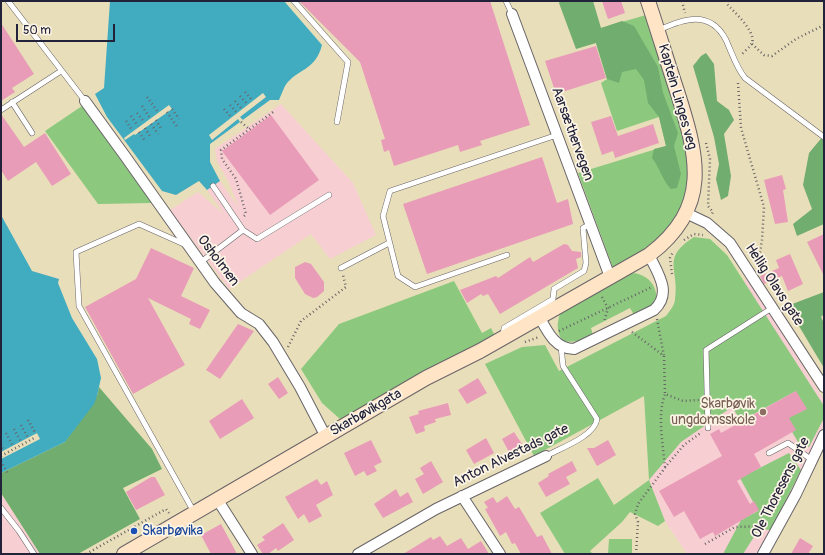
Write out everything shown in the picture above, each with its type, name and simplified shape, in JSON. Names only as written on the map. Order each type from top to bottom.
[{"type":"main road","name":"Kaptein Linges veg","points":[[610,277],[649,255],[672,234],[686,213],[693,193],[695,178],[693,145],[648,1]]},
{"type":"main road","name":"Skarbøvikgata","points":[[124,554],[426,378],[503,339],[610,277]]},
{"type":"street","name":"Aarsæthervegen","points":[[512,14],[558,134],[610,277]]},
{"type":"street","name":"Osholmen","points":[[85,102],[215,283],[241,313],[259,324],[284,361],[326,437]]},
{"type":"street","name":"Hellig Olavs gate","points":[[686,213],[707,223],[721,233],[730,243],[824,387]]},
{"type":"street","points":[[540,318],[550,334],[561,346],[574,349],[654,310],[663,297],[662,282],[649,255]]},
{"type":"street","name":"Ole Thoresens gate","points":[[763,554],[824,435]]},
{"type":"street","name":"Anton Alvestads gate","points":[[358,554],[462,496],[546,456]]},
{"type":"street","points":[[462,496],[500,554]]},
{"type":"street","points":[[217,499],[252,554]]},
{"type":"lane","points":[[8,1],[85,102]]},
{"type":"lane","points":[[294,1],[348,62],[337,122]]},
{"type":"lane","name":"Aarsæthervegen","points":[[506,1],[512,14]]},
{"type":"lane","points":[[658,31],[686,19],[704,20],[713,24],[722,34],[739,71],[758,90],[824,137]]},
{"type":"lane","points":[[1,110],[61,71]]},
{"type":"lane","points":[[12,102],[32,133]]},
{"type":"lane","points":[[507,255],[415,287],[398,276],[383,216],[390,191],[558,134]]},
{"type":"lane","points":[[213,186],[243,230],[257,239],[329,195]]},
{"type":"lane","points":[[188,246],[139,224],[76,252],[78,306],[194,513]]},
{"type":"lane","points":[[503,339],[504,328],[553,299],[554,289],[584,271],[586,263],[583,228],[591,224]]},
{"type":"lane","points":[[200,262],[243,230]]},
{"type":"lane","points":[[341,268],[390,243]]},
{"type":"lane","points":[[708,428],[706,350],[772,308]]},
{"type":"lane","name":"Anton Alvestads gate","points":[[546,456],[587,434],[597,424],[597,418],[563,366],[561,346]]},
{"type":"lane","points":[[769,453],[788,443],[812,460]]},
{"type":"lane","points":[[1,508],[20,531],[34,554]]},
{"type":"path","points":[[728,1],[727,4],[744,22],[752,37],[752,44],[735,62]]},
{"type":"path","points":[[752,44],[764,55],[772,56],[796,39],[824,25]]},
{"type":"path","points":[[739,71],[738,101],[741,128],[764,207],[762,240],[754,278]]},
{"type":"path","points":[[245,92],[253,101]]},
{"type":"path","points":[[240,96],[248,105]]},
{"type":"path","points":[[147,97],[158,112]]},
{"type":"path","points":[[235,100],[242,109]]},
{"type":"path","points":[[230,104],[237,113]]},
{"type":"path","points":[[142,106],[150,118]]},
{"type":"path","points":[[172,109],[179,119]]},
{"type":"path","points":[[224,109],[232,118]]},
{"type":"path","points":[[168,112],[178,128]]},
{"type":"path","points":[[237,221],[246,214],[236,179],[222,159],[221,150],[273,112]]},
{"type":"path","points":[[137,113],[144,122]]},
{"type":"path","points":[[131,116],[138,126]]},
{"type":"path","points":[[156,120],[162,130]]},
{"type":"path","points":[[126,121],[132,130]]},
{"type":"path","points":[[241,122],[249,129]]},
{"type":"path","points":[[151,124],[158,134]]},
{"type":"path","points":[[145,128],[151,138]]},
{"type":"path","points":[[139,132],[145,141]]},
{"type":"path","points":[[678,244],[694,234],[705,235]]},
{"type":"path","points":[[672,280],[670,258],[676,248]]},
{"type":"path","points":[[284,361],[294,332],[301,321],[346,287],[341,268]]},
{"type":"path","points":[[524,342],[561,331],[662,282]]},
{"type":"path","points":[[596,285],[608,308],[603,328]]},
{"type":"path","points":[[650,322],[660,317]]},
{"type":"path","points":[[657,319],[664,356],[665,394],[663,400],[662,424],[665,467]]},
{"type":"path","points":[[638,328],[630,331],[664,356]]},
{"type":"path","points":[[665,394],[683,401],[707,399]]},
{"type":"path","points":[[1,456],[36,436],[28,420]]},
{"type":"path","points":[[21,425],[28,438]]},
{"type":"path","points":[[636,554],[638,522],[636,514],[638,504],[665,467],[684,445],[708,428]]},
{"type":"path","points":[[14,429],[21,442]]},
{"type":"path","points":[[6,433],[13,446]]},
{"type":"path","points":[[1,444],[4,451]]},
{"type":"path","points":[[1,461],[8,474]]},
{"type":"path","points":[[705,544],[735,527],[778,526]]},
{"type":"shaded area","points":[[281,104],[353,183],[376,235],[330,259],[311,234],[229,289],[170,210],[198,192],[224,214],[207,190],[220,181],[238,206],[229,183],[217,161],[215,149]]},
{"type":"shaded area","name":"Skarbøvik ungdomsskole","points":[[748,278],[824,400],[824,425],[770,532],[756,554],[687,554],[665,521],[649,480],[681,442],[703,425],[734,287]]},
{"type":"shaded area","points":[[1,493],[40,554],[1,554]]},
{"type":"green space","points":[[560,1],[593,1],[601,28],[622,21],[634,26],[658,67],[663,93],[678,133],[674,146],[681,174],[677,188],[671,189],[652,158],[654,149],[666,146],[659,117],[648,103],[644,80],[636,69],[622,72],[619,83],[607,79],[596,43],[576,49],[559,3]]},
{"type":"green space","points":[[646,15],[688,142],[688,185],[680,209],[668,229],[648,249],[613,268],[578,173],[666,146],[659,117],[617,131],[601,83],[607,79],[596,43],[601,28]]},
{"type":"green space","points":[[706,53],[714,64],[717,101],[729,110],[734,120],[724,134],[731,176],[728,196],[721,200],[716,179],[719,164],[714,137],[693,66],[701,56]]},
{"type":"green space","points":[[82,106],[152,203],[98,204],[45,131]]},
{"type":"green space","points":[[824,135],[824,224],[797,236],[793,224],[812,209],[803,185],[809,153]]},
{"type":"green space","points":[[694,237],[710,239],[727,255],[824,406],[824,418],[809,447],[798,442],[785,420],[796,391],[741,421],[732,407],[681,442],[649,480],[644,396],[534,456],[485,364],[522,347],[545,345],[559,371],[666,316],[673,307],[675,300],[676,289],[674,258],[677,252]]},
{"type":"green space","points":[[635,273],[648,279],[655,288],[657,298],[652,306],[634,315],[630,308],[591,328],[593,335],[579,341],[563,341],[559,334],[558,328],[560,313],[625,275]]},
{"type":"green space","points":[[454,281],[482,333],[491,328],[495,336],[341,420],[322,403],[301,369],[339,324]]},
{"type":"green space","points":[[824,292],[824,314],[821,317],[824,323],[824,368],[787,306]]},
{"type":"green space","points":[[99,387],[152,449],[162,469],[123,488],[140,519],[78,554],[40,554],[1,493],[1,473],[65,442],[97,396]]},
{"type":"green space","points":[[789,453],[801,470],[771,530],[759,529],[743,554],[723,554],[741,520],[758,511],[740,478]]},
{"type":"green space","points":[[598,478],[614,505],[649,480],[665,521],[658,526],[630,512],[622,522],[590,551],[593,554],[565,554],[540,513]]},
{"type":"green space","points":[[609,539],[632,539],[632,554],[608,554]]},
{"type":"water","points":[[110,1],[284,1],[322,45],[315,60],[290,80],[285,86],[279,100],[270,100],[210,144],[210,162],[220,181],[207,190],[199,181],[176,195],[162,191],[107,117],[95,94],[104,88]]},
{"type":"water","points":[[1,215],[32,271],[59,279],[58,283],[72,318],[97,359],[101,378],[94,404],[65,442],[1,473]]},
{"type":"pier","points":[[263,93],[266,97],[240,117],[243,120],[240,122],[238,119],[212,140],[209,135]]},
{"type":"pier","points":[[169,105],[172,109],[135,135],[134,134],[125,140],[124,138]]},
{"type":"pier","points":[[37,433],[40,439],[1,459],[1,452]]},
{"type":"building","points":[[299,1],[490,1],[530,125],[480,141],[482,145],[460,152],[458,145],[394,166],[389,150],[384,152],[381,140],[385,139],[360,62]]},
{"type":"building","points":[[602,1],[621,1],[625,13],[608,19]]},
{"type":"building","points":[[1,23],[34,74],[12,88],[15,92],[1,101]]},
{"type":"building","points":[[596,46],[606,78],[556,94],[545,61]]},
{"type":"building","points":[[1,114],[24,147],[45,133],[71,174],[52,186],[36,162],[8,181],[1,170]]},
{"type":"building","points":[[271,115],[319,180],[270,215],[222,151]]},
{"type":"building","points":[[611,116],[618,136],[653,124],[659,143],[615,158],[613,151],[602,155],[591,122]]},
{"type":"building","points":[[542,157],[557,203],[568,199],[573,224],[427,274],[403,204]]},
{"type":"building","points":[[782,175],[786,189],[783,190],[788,222],[775,224],[764,180]]},
{"type":"building","points":[[824,234],[824,276],[807,242]]},
{"type":"building","points":[[564,244],[568,245],[572,251],[581,252],[581,257],[576,259],[578,268],[500,314],[488,294],[483,296],[481,294],[467,303],[460,290],[496,276],[498,278],[530,257],[533,262]]},
{"type":"building","points":[[151,248],[194,268],[181,296],[210,310],[200,329],[189,324],[191,319],[148,298],[185,365],[133,394],[85,307],[136,279]]},
{"type":"building","points":[[790,254],[803,284],[788,291],[782,276],[764,284],[760,276],[779,268],[776,260]]},
{"type":"building","points":[[305,262],[311,264],[324,282],[324,291],[317,297],[313,298],[305,294],[295,278],[295,267]]},
{"type":"building","points":[[238,324],[254,331],[220,379],[206,370]]},
{"type":"building","points":[[278,377],[288,393],[279,399],[268,384]]},
{"type":"building","points":[[478,378],[487,393],[467,404],[458,390]]},
{"type":"building","points":[[796,391],[807,409],[789,418],[796,430],[754,454],[761,467],[737,481],[750,504],[754,501],[759,510],[715,536],[713,532],[700,539],[684,511],[674,517],[659,491],[722,456],[710,434],[719,429],[721,433]]},
{"type":"building","points":[[242,399],[254,418],[220,439],[209,421]]},
{"type":"building","points":[[448,403],[451,415],[435,419],[436,422],[424,426],[425,431],[416,434],[409,417],[419,414],[418,411]]},
{"type":"building","points":[[514,432],[522,444],[509,452],[502,439]]},
{"type":"building","points":[[486,438],[494,453],[474,464],[466,450]]},
{"type":"building","points":[[371,440],[382,462],[374,466],[377,471],[367,476],[364,471],[355,476],[344,453]]},
{"type":"building","points":[[608,440],[616,455],[597,466],[587,448],[594,448]]},
{"type":"building","points":[[431,461],[443,482],[423,494],[415,479],[424,474],[420,468]]},
{"type":"building","points":[[572,461],[577,471],[566,477],[570,484],[546,497],[538,483],[549,476],[548,474]]},
{"type":"building","points":[[151,477],[155,477],[165,495],[136,510],[126,492]]},
{"type":"building","points":[[317,479],[321,485],[327,481],[333,495],[316,505],[322,516],[309,523],[304,514],[298,519],[285,497]]},
{"type":"building","points":[[396,489],[400,497],[408,492],[413,502],[383,518],[374,504]]},
{"type":"building","points":[[507,496],[515,509],[519,507],[537,537],[542,535],[552,554],[521,554],[515,543],[512,544],[506,532],[500,536],[485,509],[488,508],[484,502],[493,497],[497,503]]},
{"type":"building","points":[[283,523],[294,540],[278,551],[276,548],[268,554],[263,554],[257,545],[265,540],[262,537]]},
{"type":"building","points":[[221,524],[237,554],[211,554],[201,535]]},
{"type":"building","points":[[440,536],[447,546],[461,538],[468,549],[481,541],[489,554],[403,554],[431,537],[433,540]]},
{"type":"building","points":[[800,538],[813,546],[808,554],[791,554]]},
{"type":"place","name":"Skarbøvik ungdomsskole","points":[[763,412]]},
{"type":"place","name":"Skarbøvika","points":[[134,531]]}]
